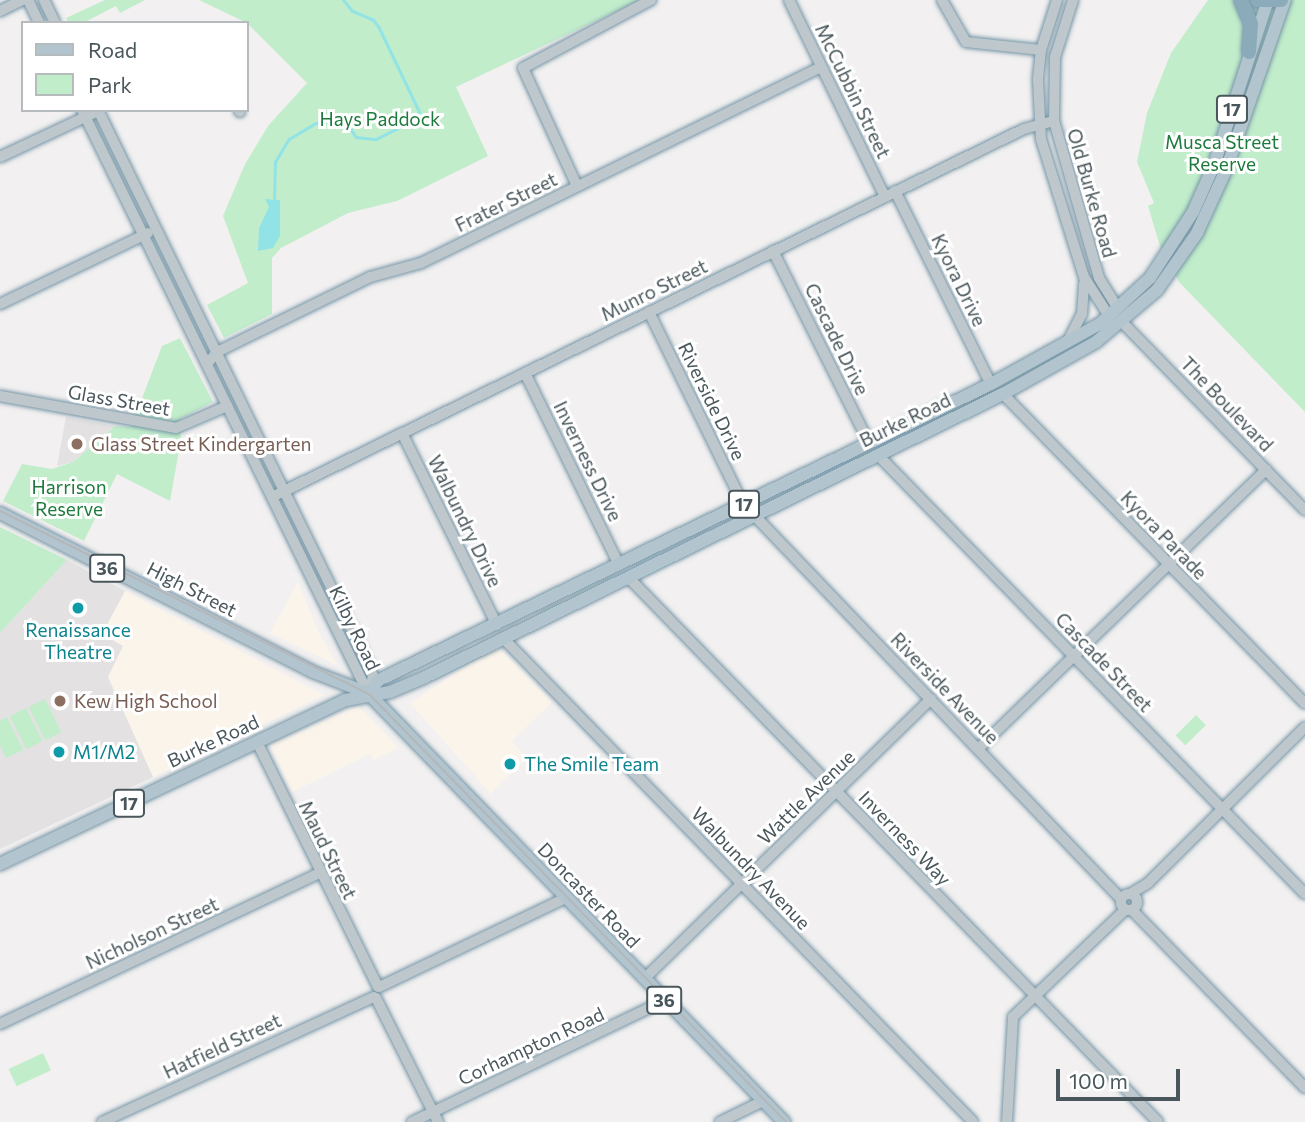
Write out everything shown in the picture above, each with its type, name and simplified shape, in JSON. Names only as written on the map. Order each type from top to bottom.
[{"type":"highway","points":[[1241,0],[1251,24],[1249,52]]},
{"type":"main road","name":"Burke Road","points":[[368,693],[377,682],[1064,347],[1114,313],[1150,278],[1191,230],[1249,52],[1271,1]]},
{"type":"main road","name":"Burke Road","points":[[0,864],[257,742],[368,693],[396,690],[504,639],[1003,394],[1082,351],[1123,323],[1169,276],[1191,230],[1226,170],[1271,1]]},
{"type":"main road","points":[[1114,313],[1123,323]]},
{"type":"main road","points":[[934,411],[940,424]]},
{"type":"main road","name":"High Street","points":[[0,513],[313,673],[368,693]]},
{"type":"main road","points":[[675,537],[681,550]]},
{"type":"main road","name":"Doncaster Road","points":[[368,693],[784,1122]]},
{"type":"street","points":[[0,11],[26,0],[38,21]]},
{"type":"street","points":[[44,0],[54,21]]},
{"type":"street","points":[[577,186],[523,68],[651,0]]},
{"type":"street","name":"McCubbin Street","points":[[789,0],[885,197]]},
{"type":"street","points":[[942,0],[966,42],[1041,50]]},
{"type":"street","name":"Old Burke Road","points":[[1056,0],[1041,50],[1040,124],[1050,175],[1084,277],[1114,313]]},
{"type":"street","name":"Old Burke Road","points":[[1073,0],[1055,57],[1054,121],[1099,278],[1114,313]]},
{"type":"street","name":"Frater Street","points":[[207,364],[217,352],[370,277],[421,262],[821,66]]},
{"type":"street","name":"Kilby Road","points":[[99,112],[358,642],[373,676],[368,693]]},
{"type":"street","points":[[0,158],[84,114]]},
{"type":"street","name":"Kilby Road","points":[[84,114],[368,693]]},
{"type":"street","name":"Munro Street","points":[[272,497],[895,191],[1040,124],[1054,121]]},
{"type":"street","name":"Kyora Drive","points":[[895,191],[990,384]]},
{"type":"street","points":[[0,304],[157,229]]},
{"type":"street","name":"Cascade Drive","points":[[773,251],[869,443]]},
{"type":"street","name":"Old Burke Road","points":[[1064,347],[1082,314],[1084,277]]},
{"type":"street","name":"Riverside Drive","points":[[649,312],[743,504]]},
{"type":"street","name":"The Boulevard","points":[[1123,323],[1305,510]]},
{"type":"street","name":"Inverness Drive","points":[[525,373],[620,565]]},
{"type":"street","name":"Kyora Parade","points":[[1003,394],[1304,703]]},
{"type":"street","name":"Glass Street","points":[[0,396],[176,428],[227,406]]},
{"type":"street","name":"Walbundry Drive","points":[[402,433],[497,625]]},
{"type":"street","name":"Cascade Street","points":[[878,455],[1305,894]]},
{"type":"street","points":[[979,748],[1266,470]]},
{"type":"street","name":"Riverside Avenue","points":[[754,515],[1305,1088]]},
{"type":"street","name":"Inverness Way","points":[[628,577],[1157,1122]]},
{"type":"street","name":"Walbundry Avenue","points":[[504,639],[973,1122]]},
{"type":"street","points":[[344,646],[358,642],[377,668],[393,675]]},
{"type":"street","name":"Wattle Avenue","points":[[644,979],[932,699]]},
{"type":"street","points":[[1007,1122],[1011,1023],[1034,995],[1292,743],[1305,727]]},
{"type":"street","points":[[1292,743],[1305,734]]},
{"type":"street","name":"Maud Street","points":[[257,742],[435,1117]]},
{"type":"street","name":"Nicholson Street","points":[[0,1024],[320,873]]},
{"type":"street","name":"Hatfield Street","points":[[102,1122],[357,1002],[566,898]]},
{"type":"street","name":"Corhampton Road","points":[[412,1122],[435,1117],[665,1000]]},
{"type":"street","points":[[720,1122],[763,1101]]},
{"type":"shaded area","name":"Glass Street Kindergarten","points":[[66,417],[115,426],[73,462],[57,466]]},
{"type":"shaded area","name":"Kew High School","points":[[67,560],[125,591],[102,634],[123,646],[108,677],[153,777],[0,849],[0,633]]},
{"type":"shaded area","points":[[298,582],[318,631],[338,666],[270,633]]},
{"type":"shaded area","points":[[125,591],[324,695],[153,777],[108,677],[102,634]]},
{"type":"shaded area","points":[[497,646],[552,702],[512,741],[526,758],[491,794],[410,703]]},
{"type":"shaded area","points":[[358,706],[399,748],[373,760],[370,754],[292,792],[270,745]]},
{"type":"green space","points":[[105,0],[145,0],[120,13],[116,6],[87,21],[68,21],[66,18]]},
{"type":"green space","name":"Hays Paddock","points":[[199,0],[640,0],[456,87],[488,156],[397,201],[348,213],[281,248],[272,258],[272,314],[224,338],[207,305],[248,283],[223,216],[245,164],[268,126],[307,83],[248,21]]},
{"type":"green space","name":"Musca Street Reserve","points":[[1208,0],[1305,0],[1305,412],[1179,282],[1160,246],[1148,206],[1154,203],[1137,162],[1147,113],[1171,53]]},
{"type":"green space","name":"Harrison Reserve","points":[[180,338],[213,402],[180,419],[181,439],[170,501],[117,474],[84,541],[3,501],[22,464],[52,469],[73,462],[115,426],[131,427],[162,346]]},
{"type":"green space","points":[[0,527],[67,560],[0,633]]},
{"type":"green space","points":[[45,699],[61,732],[45,740],[29,707]]},
{"type":"green space","points":[[26,708],[42,741],[26,749],[10,716]]},
{"type":"green space","points":[[1196,715],[1206,725],[1185,745],[1175,736]]},
{"type":"green space","points":[[7,717],[23,750],[6,758],[0,745],[0,721]]},
{"type":"green space","points":[[43,1053],[51,1070],[17,1086],[9,1069]]},
{"type":"water","points":[[265,199],[280,200],[280,236],[273,248],[258,251],[259,228],[269,207]]},
{"type":"waterway","points":[[274,202],[275,162],[289,139],[316,123],[346,121],[356,137],[376,139],[412,121],[419,112],[379,28],[373,20],[352,11],[343,0]]},
{"type":"tram line","points":[[0,511],[370,695],[786,1122]]},
{"type":"place","name":"Glass Street Kindergarten","points":[[77,444]]},
{"type":"place","name":"Renaissance Theatre","points":[[78,608]]},
{"type":"place","name":"Kew High School","points":[[60,701]]},
{"type":"place","name":"M1/M2","points":[[59,752]]},
{"type":"place","name":"The Smile Team","points":[[510,764]]}]
